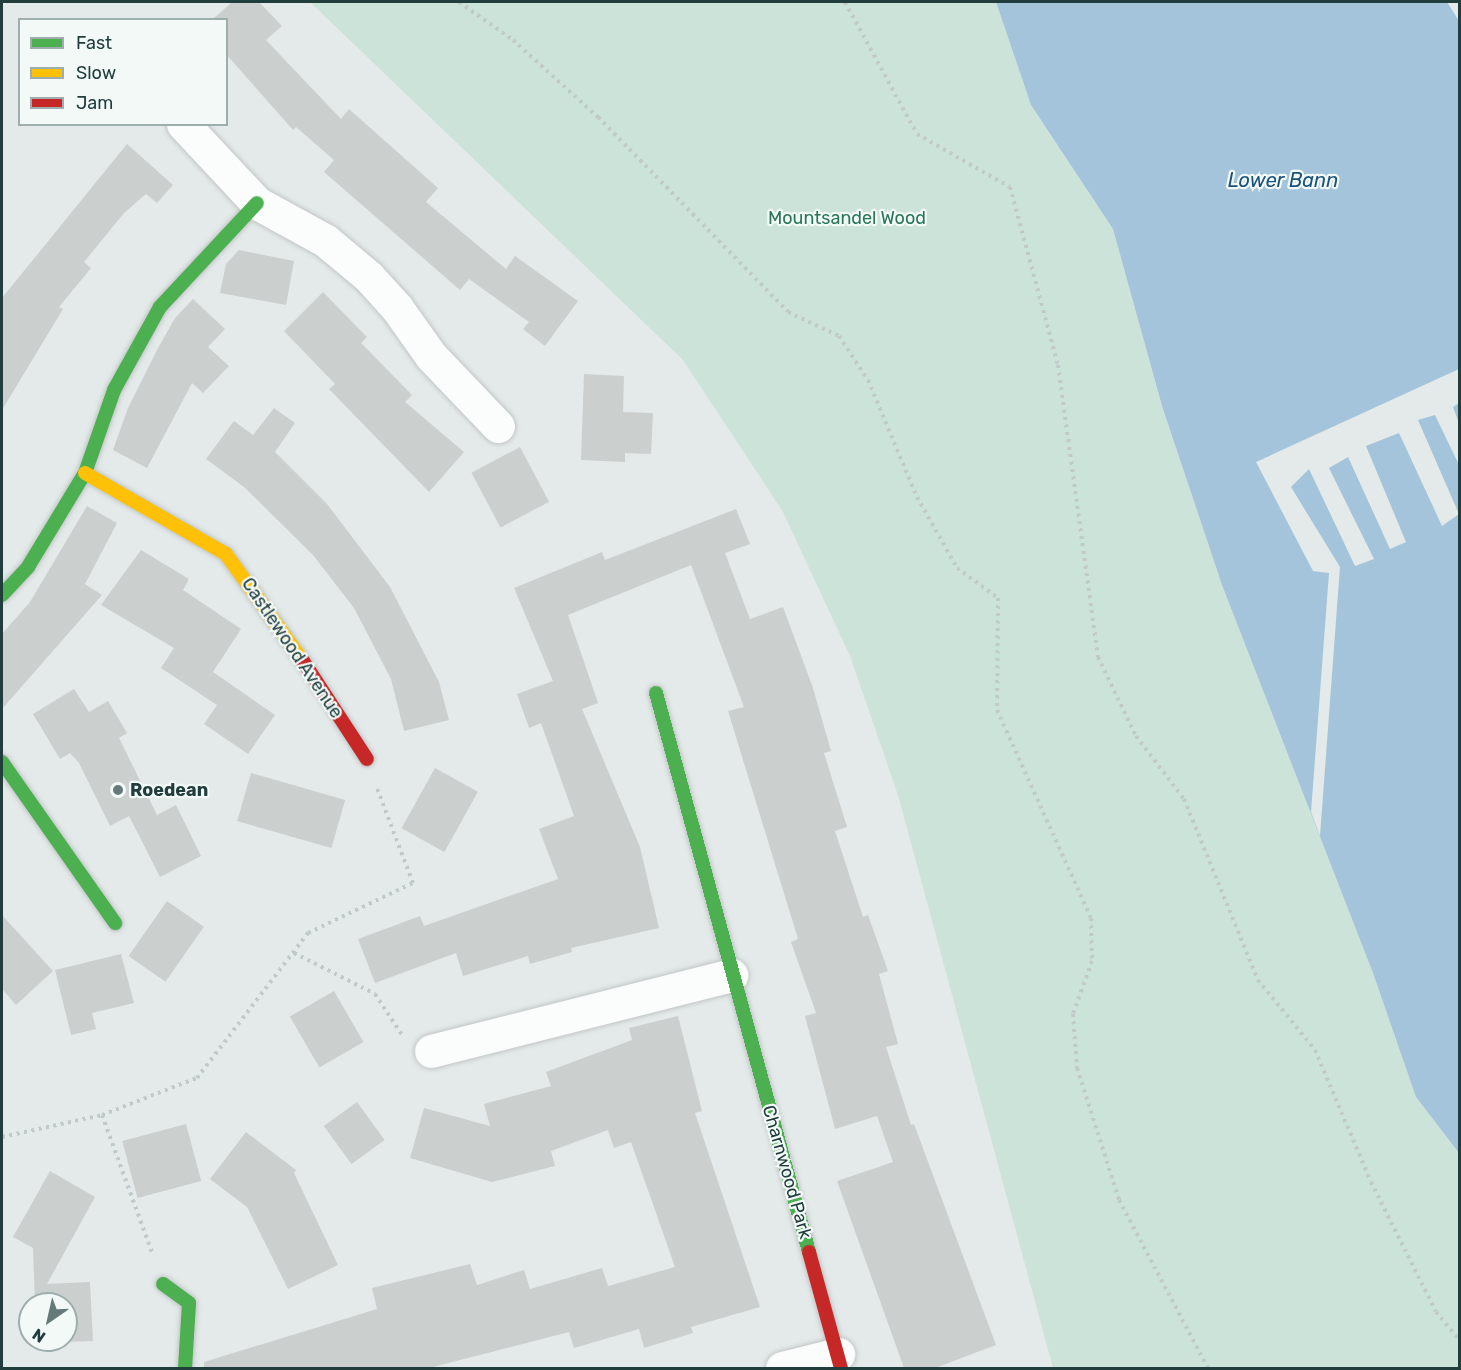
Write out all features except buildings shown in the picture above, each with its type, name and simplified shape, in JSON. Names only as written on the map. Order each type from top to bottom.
[{"type":"street","points":[[185,126],[257,203],[326,241],[369,277],[397,308],[430,356],[498,426]]},
{"type":"street","points":[[2,595],[28,567],[85,473],[114,390],[160,307],[257,203]]},
{"type":"street","name":"Castlewood Avenue","points":[[85,473],[226,554],[258,593],[367,759]]},
{"type":"street","name":"Charnwood Park","points":[[656,693],[839,1361]]},
{"type":"street","points":[[2,762],[115,923]]},
{"type":"street","points":[[431,1051],[732,975]]},
{"type":"street","points":[[163,1284],[189,1303],[185,1368]]},
{"type":"street","points":[[782,1368],[839,1361]]},
{"type":"path","points":[[459,2],[513,40],[598,117],[788,312],[839,336],[868,380],[917,497],[957,568],[998,598],[997,710],[1091,918],[1092,962],[1073,1014],[1077,1068],[1119,1200],[1208,1368]]},
{"type":"path","points":[[846,2],[917,134],[1010,187],[1058,365],[1098,657],[1136,736],[1184,799],[1258,980],[1315,1050],[1371,1182],[1436,1312],[1460,1341]]},
{"type":"path","points":[[2,1137],[102,1115],[197,1077],[308,933],[413,883],[367,759]]},
{"type":"path","points":[[294,953],[375,994],[408,1044],[431,1051]]},
{"type":"path","points":[[102,1115],[163,1284]]},
{"type":"green space","name":"Mountsandel Wood","points":[[310,2],[996,2],[1031,105],[1113,229],[1162,406],[1222,585],[1373,973],[1416,1097],[1459,1153],[1459,1368],[1053,1368],[898,795],[850,656],[783,512],[683,360]]},
{"type":"water","name":"Lower Bann","points":[[996,2],[1447,2],[1459,21],[1459,1153],[1416,1097],[1373,973],[1222,585],[1162,406],[1113,229],[1031,105]]},
{"type":"pier","points":[[1459,369],[1459,403],[1453,407],[1459,423],[1459,465],[1435,415],[1418,420],[1459,514],[1442,526],[1399,433],[1366,446],[1406,542],[1390,549],[1348,457],[1329,468],[1374,559],[1355,566],[1309,469],[1291,487],[1340,567],[1320,836],[1311,812],[1329,573],[1313,571],[1256,462]]},
{"type":"traffic: fast","points":[[2,595],[28,567],[85,473],[114,390],[160,307],[257,203]]},
{"type":"traffic: fast","points":[[656,693],[809,1252]]},
{"type":"traffic: fast","points":[[2,762],[115,923]]},
{"type":"traffic: fast","points":[[163,1284],[189,1303],[185,1368]]},
{"type":"traffic: slow","points":[[85,473],[226,554],[303,661]]},
{"type":"traffic: jam","points":[[303,661],[367,759]]},
{"type":"traffic: jam","points":[[809,1252],[841,1368]]},
{"type":"place","name":"Roedean","points":[[118,790]]}]
